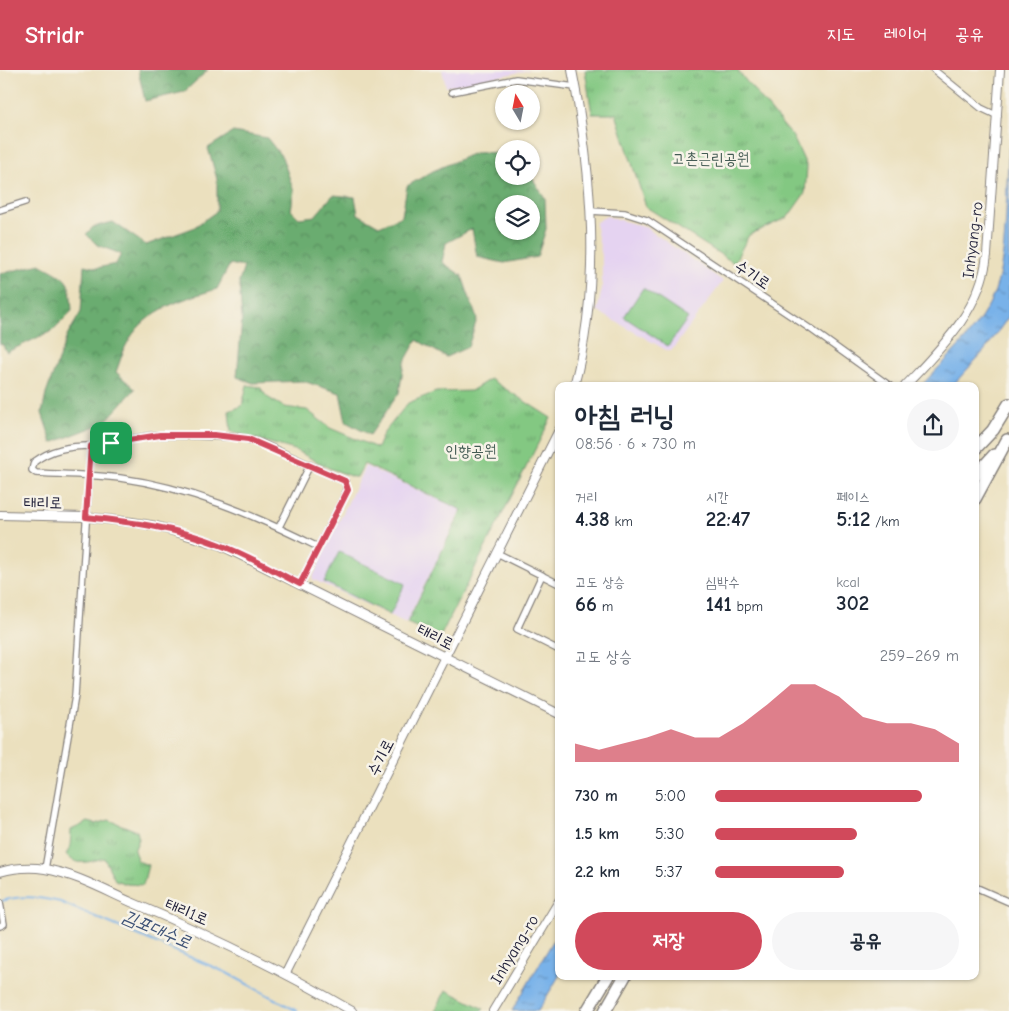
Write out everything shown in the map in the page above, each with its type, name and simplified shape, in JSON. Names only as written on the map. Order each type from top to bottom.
[{"type":"highway","points":[[993,430],[1009,404]]},
{"type":"highway","points":[[979,443],[1009,412]]},
{"type":"highway","points":[[979,472],[1008,439]]},
{"type":"highway","points":[[979,485],[1008,439]]},
{"type":"highway","points":[[587,1011],[606,980]]},
{"type":"highway","points":[[605,1011],[623,980]]},
{"type":"street","points":[[572,70],[588,162],[590,211],[588,305],[581,358],[575,382]]},
{"type":"street","points":[[934,70],[981,108],[998,116]]},
{"type":"street","name":"Inhyang-ro","points":[[908,382],[966,316],[980,288],[987,255],[1000,70]]},
{"type":"street","points":[[452,92],[516,78],[575,87]]},
{"type":"street","points":[[0,210],[25,202]]},
{"type":"street","name":"수기로","points":[[590,211],[625,213],[647,220],[812,330],[884,382]]},
{"type":"street","name":"태리로","points":[[300,584],[348,488],[345,481],[261,443],[230,436],[154,435],[56,450],[37,460],[32,465],[36,473],[88,474],[151,483],[190,493],[237,509],[279,527],[318,547]]},
{"type":"street","name":"수기로","points":[[286,973],[555,438]]},
{"type":"street","name":"태리로","points":[[86,517],[91,446]]},
{"type":"street","points":[[279,527],[310,465]]},
{"type":"street","name":"태리로","points":[[0,515],[86,517],[132,522],[182,533],[228,548],[555,712]]},
{"type":"street","points":[[45,870],[76,696],[86,517]]},
{"type":"street","points":[[497,553],[555,582]]},
{"type":"street","points":[[542,576],[518,629],[555,648]]},
{"type":"street","name":"태리1로","points":[[0,872],[29,868],[45,870],[78,880],[187,926],[286,973],[352,1011]]},
{"type":"street","points":[[979,889],[1009,902]]},
{"type":"street","points":[[0,903],[4,924],[0,926]]},
{"type":"street","name":"Inhyang-ro","points":[[493,1011],[555,908]]},
{"type":"shaded area","points":[[442,70],[530,70],[446,87]]},
{"type":"shaded area","points":[[606,216],[645,227],[723,281],[672,350],[668,351],[597,311],[602,289],[602,256],[595,223]]},
{"type":"shaded area","points":[[365,466],[461,510],[406,623],[312,579]]},
{"type":"green space","points":[[138,70],[208,70],[184,92],[145,101]]},
{"type":"green space","name":"고촌근린공원","points":[[585,70],[737,70],[793,137],[807,167],[805,193],[788,217],[749,235],[734,263],[646,207],[616,114],[592,114]]},
{"type":"green space","points":[[233,132],[267,138],[282,157],[294,191],[291,210],[299,218],[315,216],[333,195],[355,197],[358,214],[379,226],[402,216],[407,186],[433,171],[474,153],[495,152],[495,185],[537,185],[545,198],[546,229],[537,257],[504,263],[477,257],[472,229],[446,243],[442,262],[462,276],[477,319],[468,347],[446,357],[417,340],[404,363],[399,393],[370,435],[346,422],[340,393],[303,381],[253,383],[237,377],[242,319],[239,282],[244,267],[230,264],[217,289],[180,301],[156,312],[137,329],[125,347],[116,372],[135,389],[104,423],[52,443],[42,413],[46,394],[67,336],[81,312],[84,265],[97,268],[116,264],[121,254],[97,245],[86,234],[93,227],[113,222],[146,245],[193,228],[217,211],[217,179],[208,148]]},
{"type":"green space","points":[[40,264],[57,273],[66,281],[69,286],[72,311],[52,331],[7,352],[2,344],[0,344],[0,274]]},
{"type":"green space","points":[[643,288],[688,318],[668,346],[624,317]]},
{"type":"green space","name":"인향공원","points":[[490,379],[551,418],[440,637],[407,623],[462,510],[364,464],[357,477],[353,477],[329,468],[295,450],[231,432],[229,411],[242,406],[247,385],[260,387],[267,397],[284,407],[307,410],[330,428],[377,448],[383,434],[408,403],[436,392],[471,391]]},
{"type":"green space","points":[[339,552],[405,584],[390,615],[324,582]]},
{"type":"green space","points":[[109,820],[137,831],[139,839],[134,851],[138,861],[148,865],[143,885],[126,884],[115,880],[104,858],[89,862],[79,862],[74,861],[66,854],[70,848],[71,830],[88,822],[96,824]]},
{"type":"green space","points":[[446,990],[484,1009],[482,1011],[435,1011]]},
{"type":"water","points":[[1009,147],[1009,316],[985,350],[956,382],[925,382],[970,334],[986,310],[997,283],[1004,245]]},
{"type":"water","points":[[555,938],[555,980],[557,980],[538,1011],[512,1011]]},
{"type":"waterway","name":"김포대수로","points":[[2,901],[24,897],[60,902],[225,972],[297,1011]]},
{"type":"route","points":[[154,435],[239,437],[261,443],[345,481],[348,485],[348,490],[300,584],[242,554],[182,533],[132,522],[86,517],[91,446],[111,443],[154,435]]}]
